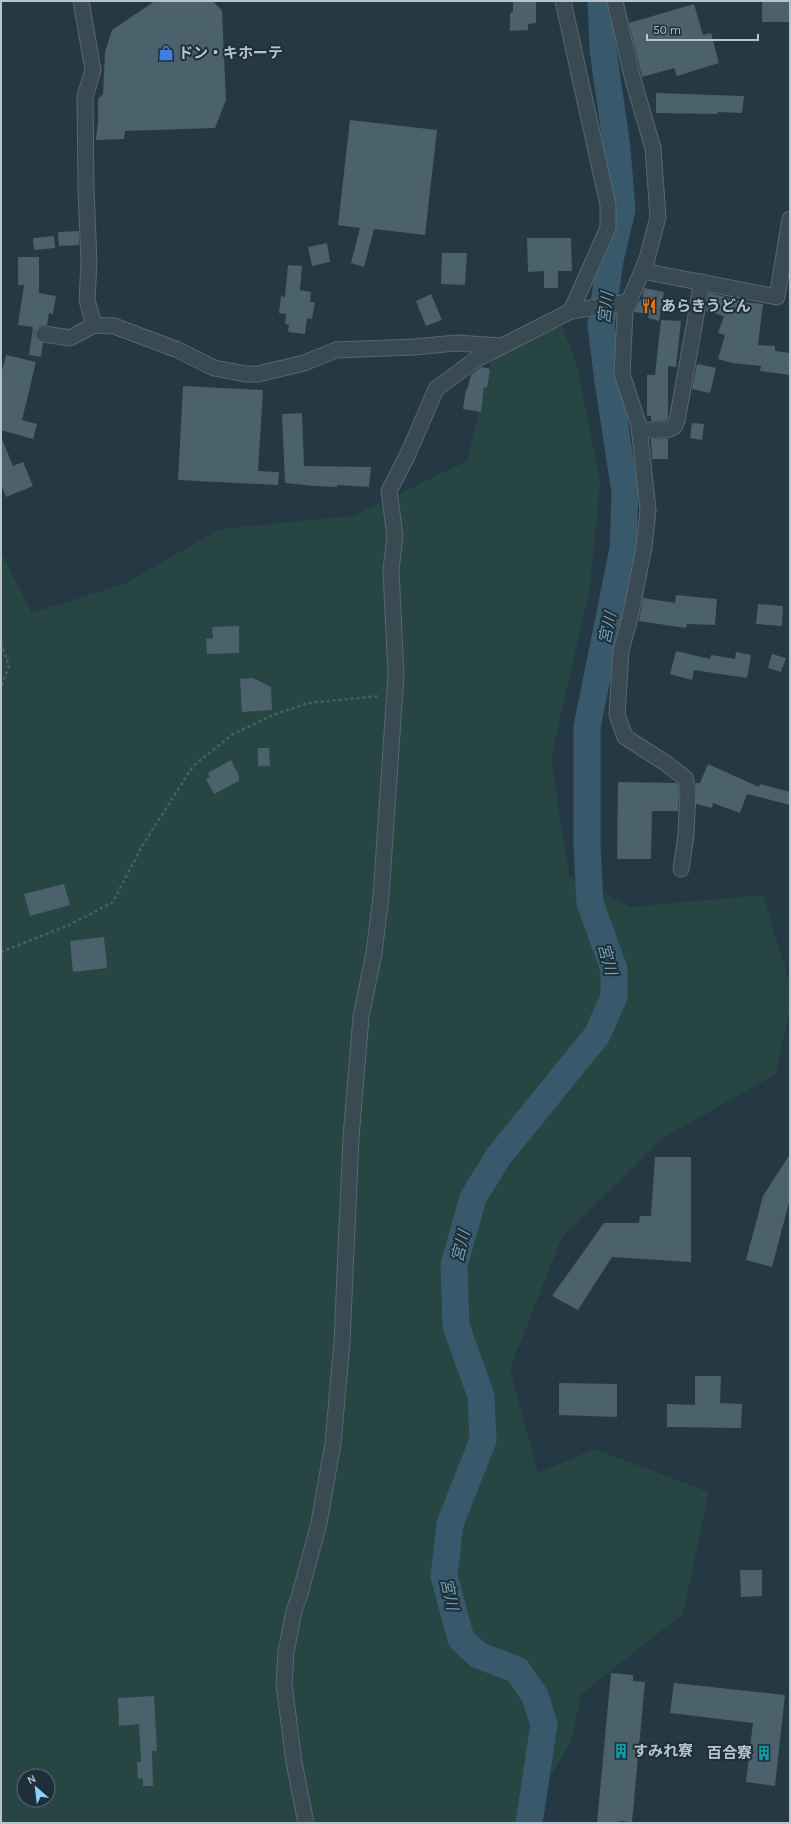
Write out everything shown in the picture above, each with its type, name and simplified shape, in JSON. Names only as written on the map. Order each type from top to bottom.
[{"type":"street","points":[[82,1],[93,70],[85,97],[89,262],[87,300],[94,325]]},
{"type":"street","points":[[563,1],[608,205],[608,228],[575,310]]},
{"type":"street","points":[[616,1],[632,76],[653,148],[658,216],[647,259],[642,271],[624,302],[625,311],[622,374],[639,430],[648,510],[644,547],[630,618],[621,650],[617,715],[625,737],[667,764],[685,778],[688,789],[686,835],[681,869]]},
{"type":"street","points":[[642,271],[776,297],[790,219]]},
{"type":"street","points":[[639,430],[666,430],[674,427],[677,421],[702,282]]},
{"type":"street","points":[[306,1823],[294,1762],[284,1684],[286,1652],[294,1611],[319,1523],[333,1443],[342,1342],[351,1137],[361,1017],[374,952],[381,896],[396,675],[391,570],[395,536],[389,491],[408,454],[436,389],[474,360],[575,310],[624,302]]},
{"type":"street","points":[[44,334],[70,338],[94,325],[114,326],[178,350],[214,368],[246,374],[258,374],[304,363],[336,350],[406,348],[456,343],[502,346]]},
{"type":"path","points":[[1,643],[8,666],[1,687]]},
{"type":"path","points":[[1,952],[69,925],[113,902],[142,846],[193,766],[233,734],[274,715],[308,703],[394,694]]},
{"type":"green space","points":[[556,310],[577,366],[600,481],[590,587],[551,758],[569,876],[631,907],[763,895],[790,984],[790,1007],[776,1074],[663,1138],[562,1237],[510,1369],[538,1473],[595,1449],[709,1492],[683,1614],[581,1694],[571,1742],[522,1823],[1,1823],[1,552],[32,613],[126,583],[220,529],[353,516],[467,461],[495,344]]},
{"type":"building","points":[[155,1],[213,1],[222,11],[226,100],[215,128],[125,131],[124,139],[96,140],[98,99],[103,94],[105,52],[112,30]]},
{"type":"building","points":[[513,1],[536,1],[536,23],[528,24],[528,30],[510,31],[510,13],[513,12]]},
{"type":"building","points":[[762,1],[790,1],[790,22],[762,22]]},
{"type":"building","points":[[694,4],[703,35],[711,33],[719,63],[677,76],[674,68],[642,77],[629,23]]},
{"type":"building","points":[[656,93],[744,96],[742,113],[656,113]]},
{"type":"building","points":[[350,120],[437,130],[425,235],[374,229],[364,267],[351,263],[360,228],[338,225]]},
{"type":"building","points":[[79,231],[79,245],[59,246],[58,232]]},
{"type":"building","points":[[54,236],[55,248],[34,250],[33,238]]},
{"type":"building","points":[[527,238],[571,238],[572,271],[558,271],[558,288],[544,288],[544,271],[528,272]]},
{"type":"building","points":[[327,243],[330,262],[312,266],[308,247]]},
{"type":"building","points":[[442,253],[467,253],[465,285],[441,284]]},
{"type":"building","points":[[18,257],[39,257],[39,293],[56,296],[53,314],[49,313],[47,325],[40,326],[35,332],[36,338],[43,343],[41,357],[29,355],[33,327],[18,325],[24,285],[18,285]]},
{"type":"building","points":[[288,265],[302,266],[300,290],[311,292],[310,302],[315,302],[312,319],[307,318],[305,334],[288,332],[289,325],[285,324],[286,314],[279,313],[281,296],[285,297]]},
{"type":"building","name":"あらきうどん","points":[[644,288],[664,292],[659,321],[648,318],[649,314],[634,312],[640,300],[642,300]]},
{"type":"building","points":[[709,293],[745,302],[763,304],[758,345],[775,346],[775,351],[790,353],[790,375],[760,371],[761,366],[732,363],[718,359],[725,335],[718,333],[724,316],[706,311]]},
{"type":"building","points":[[431,294],[442,320],[426,326],[416,301]]},
{"type":"building","points":[[661,320],[681,321],[676,367],[668,366],[668,419],[664,421],[651,421],[651,416],[647,416],[647,375],[655,375]]},
{"type":"building","points":[[6,355],[36,362],[22,420],[37,424],[33,439],[1,430],[1,375]]},
{"type":"building","points":[[697,364],[716,368],[710,393],[692,389]]},
{"type":"building","points":[[481,367],[490,369],[487,388],[484,387],[481,412],[463,409],[466,389],[467,390],[471,375]]},
{"type":"building","points":[[183,386],[263,390],[258,471],[279,472],[278,485],[178,480]]},
{"type":"building","points":[[302,413],[304,466],[371,467],[369,487],[337,485],[337,487],[315,486],[285,483],[282,414]]},
{"type":"building","points":[[692,423],[704,424],[702,440],[690,438]]},
{"type":"building","points":[[1,437],[13,466],[23,462],[33,486],[6,497],[1,485]]},
{"type":"building","points":[[651,439],[668,439],[668,459],[652,459]]},
{"type":"building","points":[[676,595],[717,599],[715,625],[687,624],[686,628],[639,621],[643,598],[675,603]]},
{"type":"building","points":[[758,604],[783,606],[782,626],[756,624]]},
{"type":"building","points":[[239,626],[239,653],[207,654],[206,639],[213,638],[212,627]]},
{"type":"building","points":[[676,651],[710,659],[711,655],[735,659],[736,652],[751,655],[747,678],[694,670],[692,680],[670,674]]},
{"type":"building","points":[[772,654],[786,658],[781,672],[768,668]]},
{"type":"building","points":[[253,678],[271,687],[272,710],[242,712],[240,679]]},
{"type":"building","points":[[258,748],[269,748],[270,766],[258,766]]},
{"type":"building","points":[[231,760],[239,776],[239,781],[214,794],[206,779],[210,777],[208,773]]},
{"type":"building","points":[[708,764],[759,787],[760,784],[790,792],[790,805],[747,794],[740,813],[713,803],[712,808],[696,804],[696,783],[700,783]]},
{"type":"building","points":[[618,782],[677,783],[679,790],[678,811],[652,811],[651,859],[617,859]]},
{"type":"building","points":[[64,884],[70,905],[30,916],[24,894]]},
{"type":"building","points":[[104,937],[107,968],[73,972],[70,941]]},
{"type":"building","points":[[790,1154],[790,1199],[772,1267],[746,1260],[763,1196]]},
{"type":"building","points":[[655,1157],[691,1157],[691,1262],[612,1257],[578,1310],[552,1296],[604,1223],[639,1223],[640,1216],[651,1216]]},
{"type":"building","points":[[695,1376],[721,1376],[720,1403],[742,1404],[741,1428],[667,1427],[667,1404],[695,1405]]},
{"type":"building","points":[[559,1383],[617,1384],[617,1417],[559,1415]]},
{"type":"building","points":[[740,1570],[762,1570],[762,1596],[741,1597]]},
{"type":"building","name":"すみれ寮","points":[[611,1673],[633,1675],[633,1681],[645,1682],[632,1822],[620,1821],[620,1823],[597,1823]]},
{"type":"building","name":"百合寮","points":[[674,1683],[785,1695],[775,1786],[746,1782],[753,1723],[670,1713]]},
{"type":"building","points":[[154,1696],[157,1751],[152,1751],[153,1786],[143,1786],[143,1778],[138,1779],[137,1762],[141,1762],[139,1724],[119,1726],[118,1698]]},
{"type":"waterway","name":"宮川","points":[[529,1823],[544,1724],[535,1696],[517,1670],[478,1655],[461,1639],[444,1576],[450,1524],[483,1440],[481,1396],[456,1326],[454,1265],[473,1198],[498,1157],[597,1035],[614,997],[614,969],[590,903],[587,845],[587,727],[623,549],[625,492],[601,326],[610,260],[622,210],[617,148],[603,50],[601,1]]},
{"type":"place","name":"ドン・キホーテ","points":[[166,53]]},
{"type":"place","name":"あらきうどん","points":[[649,306]]},
{"type":"place","name":"すみれ寮","points":[[621,1751]]},
{"type":"place","name":"百合寮","points":[[764,1753]]}]
